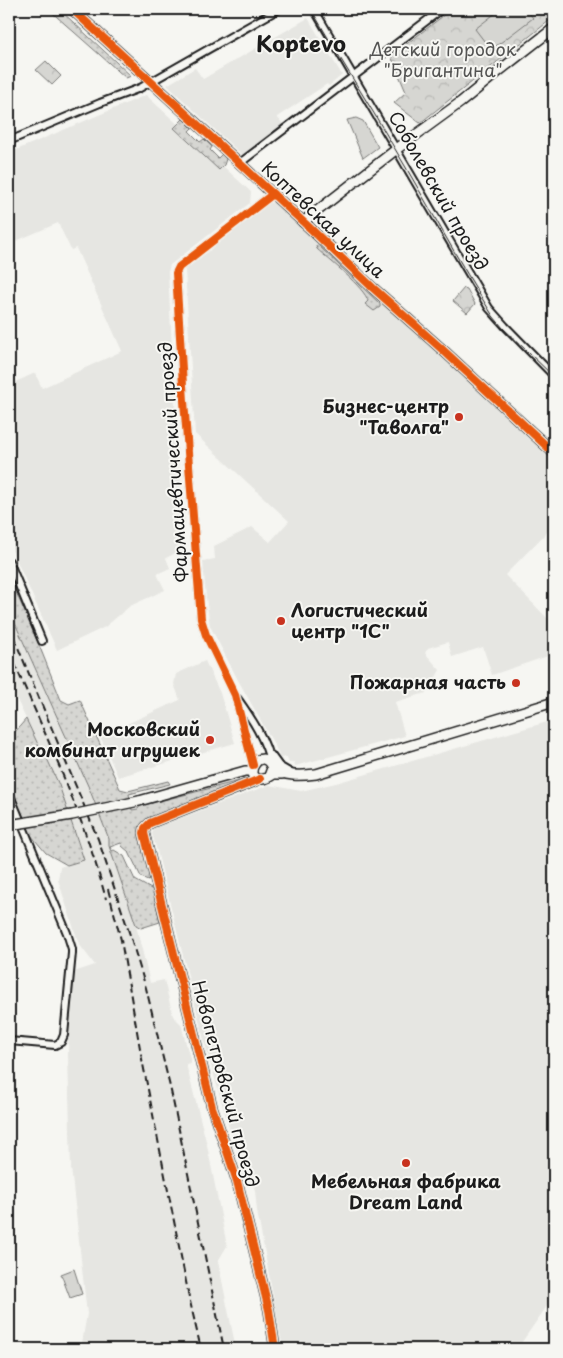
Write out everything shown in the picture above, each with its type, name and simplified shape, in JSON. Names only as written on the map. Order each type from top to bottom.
[{"type":"street","name":"Коптевская улица","points":[[72,9],[554,453]]},
{"type":"street","points":[[9,141],[140,88],[279,9]]},
{"type":"street","name":"Соболевский проезд","points":[[314,9],[494,315],[554,376]]},
{"type":"street","points":[[240,164],[442,9]]},
{"type":"street","points":[[303,222],[461,102],[554,28]]},
{"type":"street","name":"Фармацевтический проезд","points":[[273,194],[179,266],[176,273],[201,619],[206,635],[235,695],[246,710],[268,751],[279,766],[297,776]]},
{"type":"street","points":[[9,562],[42,641]]},
{"type":"street","name":"Фармацевтический проезд","points":[[235,695],[252,768]]},
{"type":"street","points":[[252,768],[255,777],[268,772],[297,776],[316,774],[554,702]]},
{"type":"street","name":"Фармацевтический проезд","points":[[268,751],[268,772]]},
{"type":"street","points":[[9,825],[139,802],[245,771],[252,768],[257,760],[260,759],[266,760],[268,772]]},
{"type":"street","name":"Новопетровский проезд","points":[[268,772],[150,823],[145,828],[144,833],[212,1107],[239,1190],[269,1310],[275,1349]]},
{"type":"street","points":[[9,793],[64,924],[72,949],[64,1035],[61,1042],[55,1045],[9,1041]]},
{"type":"shaded area","points":[[308,18],[342,75],[329,86],[327,84],[277,117],[283,124],[243,156],[167,85],[195,68],[203,79]]},
{"type":"shaded area","points":[[146,95],[251,192],[250,203],[170,265],[168,272],[177,447],[185,525],[174,530],[183,549],[166,558],[170,568],[157,574],[165,590],[130,606],[105,627],[57,650],[9,544],[9,385],[35,373],[42,388],[122,351],[76,248],[71,250],[58,223],[9,244],[9,153]]},
{"type":"shaded area","points":[[277,202],[554,462],[554,525],[505,575],[554,625],[554,654],[492,675],[483,647],[452,657],[448,642],[428,648],[425,653],[440,670],[433,682],[426,687],[426,693],[395,702],[405,736],[295,766],[294,762],[289,763],[287,757],[280,758],[210,626],[203,561],[215,559],[214,546],[252,527],[270,542],[289,521],[195,434],[185,270],[268,203]]},
{"type":"shaded area","points":[[9,610],[89,788],[109,839],[109,846],[136,925],[150,983],[164,980],[173,1016],[181,1024],[191,1063],[186,1064],[207,1145],[227,1246],[218,1261],[236,1349],[81,1349],[87,1314],[71,1168],[68,1055],[69,1006],[74,972],[95,965],[79,944],[58,880],[60,867],[84,859],[59,785],[9,683]]},
{"type":"shaded area","points":[[205,661],[220,693],[235,743],[118,777],[100,736],[180,700],[174,684],[176,674]]},
{"type":"shaded area","points":[[554,720],[554,1296],[517,1349],[283,1349],[257,1211],[255,1191],[240,1135],[231,1134],[205,1044],[152,834],[154,828],[269,785],[301,791],[336,783]]},
{"type":"green space","points":[[48,9],[59,9],[131,76],[126,78]]},
{"type":"green space","name":"Детский городок \"Бригантина\"","points":[[452,9],[554,9],[554,17],[420,123],[394,103],[406,92],[391,56]]},
{"type":"green space","points":[[501,9],[526,9],[533,18],[491,50],[475,29]]},
{"type":"green space","points":[[46,61],[61,76],[52,85],[36,70]]},
{"type":"green space","points":[[356,118],[363,121],[378,147],[363,158],[347,120]]},
{"type":"green space","points":[[183,119],[192,128],[189,131],[200,142],[204,139],[212,147],[210,150],[218,158],[222,154],[226,159],[224,165],[219,170],[174,128]]},
{"type":"green space","points":[[318,245],[380,304],[380,307],[374,311],[365,304],[368,301],[365,295],[346,274],[317,249],[316,246]]},
{"type":"green space","points":[[464,288],[467,289],[475,304],[467,313],[453,301]]},
{"type":"green space","points":[[9,576],[61,700],[69,704],[80,700],[120,789],[128,791],[168,781],[170,784],[129,794],[132,810],[138,809],[140,806],[246,780],[142,823],[139,833],[150,878],[148,880],[141,877],[129,852],[121,843],[110,847],[112,851],[114,850],[124,856],[135,880],[153,890],[160,922],[141,928],[136,925],[109,846],[109,839],[89,788],[9,610]]},
{"type":"green space","points":[[26,719],[59,785],[84,860],[67,865],[46,853],[30,834],[9,781],[9,739]]},
{"type":"green space","points":[[74,1269],[82,1294],[70,1298],[61,1274]]},
{"type":"tram line","points":[[311,9],[493,316],[554,377]]},
{"type":"railway","points":[[9,626],[98,839],[146,988],[171,1091],[224,1349]]},
{"type":"railway","points":[[9,651],[74,804],[97,867],[106,899]]},
{"type":"railway","points":[[108,889],[121,940],[141,1054],[201,1349]]},
{"type":"cycle path","points":[[72,9],[554,453]]},
{"type":"cycle path","points":[[253,765],[235,695],[206,635],[201,619],[176,273],[179,267],[273,194]]},
{"type":"cycle path","points":[[260,779],[150,823],[145,828],[144,833],[212,1107],[237,1181],[269,1310],[275,1349]]},
{"type":"place","name":"Бизнес-центр \"Таволга\"","points":[[459,417]]},
{"type":"place","name":"Логистический центр \"1С\"","points":[[281,621]]},
{"type":"place","name":"Пожарная часть","points":[[516,683]]},
{"type":"place","name":"Московский комбинат игрушек","points":[[210,740]]},
{"type":"place","name":"Мебельная фабрика Dream Land","points":[[406,1163]]},
{"type":"district","name":"Koptevo","points":[[301,44]]}]
